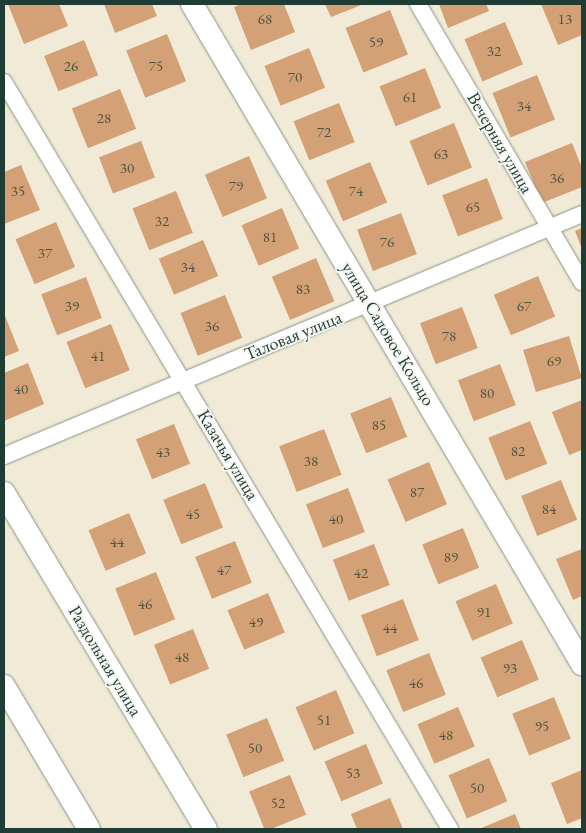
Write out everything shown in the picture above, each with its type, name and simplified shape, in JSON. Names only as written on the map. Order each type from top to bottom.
[{"type":"street","name":"улица Садовое Кольцо","points":[[192,4],[582,664]]},
{"type":"street","name":"Вечерняя улица","points":[[418,4],[582,282]]},
{"type":"street","name":"Казачья улица","points":[[4,82],[450,829]]},
{"type":"street","name":"Таловая улица","points":[[4,456],[371,305],[582,214]]},
{"type":"street","name":"Раздольная улица","points":[[4,493],[206,829]]},
{"type":"street","points":[[4,686],[90,829]]},
{"type":"building","points":[[8,4],[59,4],[68,26],[24,44]]},
{"type":"building","points":[[104,4],[152,4],[157,16],[115,33]]},
{"type":"building","points":[[241,4],[284,4],[295,32],[251,50],[234,7]]},
{"type":"building","points":[[325,4],[364,4],[331,17]]},
{"type":"building","points":[[439,4],[486,4],[489,11],[448,28]]},
{"type":"building","points":[[541,4],[582,4],[582,35],[558,45]]},
{"type":"building","points":[[390,10],[408,55],[363,72],[345,28]]},
{"type":"building","points":[[505,22],[523,64],[482,82],[464,39]]},
{"type":"building","points":[[167,34],[186,81],[145,98],[126,50]]},
{"type":"building","points":[[84,40],[98,75],[58,91],[44,56]]},
{"type":"building","points":[[309,48],[325,88],[281,106],[264,66]]},
{"type":"building","points":[[425,68],[441,108],[396,126],[380,86]]},
{"type":"building","points":[[537,75],[555,120],[510,137],[492,93]]},
{"type":"building","points":[[120,89],[136,129],[88,148],[72,108]]},
{"type":"building","points":[[339,103],[355,142],[309,160],[294,121]]},
{"type":"building","points":[[454,123],[472,168],[427,185],[409,141]]},
{"type":"building","points":[[141,141],[155,177],[113,194],[99,157]]},
{"type":"building","points":[[572,143],[582,168],[582,187],[542,203],[525,162]]},
{"type":"building","points":[[249,156],[267,198],[223,217],[205,175]]},
{"type":"building","points":[[370,162],[387,203],[343,221],[326,181]]},
{"type":"building","points":[[21,165],[40,210],[4,224],[4,172]]},
{"type":"building","points":[[487,178],[503,219],[458,236],[442,195]]},
{"type":"building","points":[[176,191],[193,233],[149,250],[132,209]]},
{"type":"building","points":[[282,208],[299,249],[259,266],[241,225]]},
{"type":"building","points":[[401,213],[417,254],[373,271],[357,230]]},
{"type":"building","points":[[56,222],[75,267],[35,284],[15,239]]},
{"type":"building","points":[[582,228],[582,249],[575,231]]},
{"type":"building","points":[[203,240],[218,276],[174,295],[159,259]]},
{"type":"building","points":[[316,258],[334,301],[290,320],[272,277]]},
{"type":"building","points":[[538,276],[555,317],[511,335],[494,295]]},
{"type":"building","points":[[86,277],[102,318],[57,335],[41,294]]},
{"type":"building","points":[[225,295],[242,338],[198,356],[180,313]]},
{"type":"building","points":[[462,307],[478,348],[436,364],[420,323]]},
{"type":"building","points":[[4,313],[19,351],[4,357]]},
{"type":"building","points":[[111,324],[130,370],[85,388],[66,342]]},
{"type":"building","points":[[569,336],[582,378],[536,392],[523,350]]},
{"type":"building","points":[[28,363],[44,404],[4,421],[4,373]]},
{"type":"building","points":[[500,364],[516,405],[474,421],[458,380]]},
{"type":"building","points":[[391,397],[407,437],[366,453],[350,413]]},
{"type":"building","points":[[582,400],[582,450],[569,455],[552,412]]},
{"type":"building","points":[[530,421],[547,464],[506,481],[488,438]]},
{"type":"building","points":[[174,424],[190,464],[152,479],[136,439]]},
{"type":"building","points":[[324,429],[342,475],[297,492],[279,446]]},
{"type":"building","points":[[429,462],[447,504],[406,522],[388,480]]},
{"type":"building","points":[[561,480],[577,520],[537,536],[521,496]]},
{"type":"building","points":[[205,483],[223,528],[181,544],[163,500]]},
{"type":"building","points":[[348,488],[365,532],[323,548],[306,504]]},
{"type":"building","points":[[129,513],[146,554],[106,571],[88,530]]},
{"type":"building","points":[[463,528],[479,568],[438,584],[422,544]]},
{"type":"building","points":[[235,541],[252,583],[212,599],[195,557]]},
{"type":"building","points":[[374,544],[390,585],[349,601],[333,560]]},
{"type":"building","points":[[582,549],[582,596],[573,600],[556,559]]},
{"type":"building","points":[[156,572],[175,619],[134,636],[115,588]]},
{"type":"building","points":[[496,584],[513,624],[472,641],[455,601]]},
{"type":"building","points":[[268,593],[285,633],[244,650],[227,610]]},
{"type":"building","points":[[403,599],[419,640],[377,656],[361,615]]},
{"type":"building","points":[[193,629],[209,669],[170,685],[154,645]]},
{"type":"building","points":[[522,640],[539,680],[497,697],[481,658]]},
{"type":"building","points":[[429,653],[446,695],[403,712],[386,670]]},
{"type":"building","points":[[336,690],[354,733],[314,750],[295,707]]},
{"type":"building","points":[[554,697],[571,739],[529,756],[512,714]]},
{"type":"building","points":[[458,707],[475,747],[434,764],[417,724]]},
{"type":"building","points":[[267,718],[284,761],[243,777],[226,734]]},
{"type":"building","points":[[366,744],[383,784],[341,801],[325,762]]},
{"type":"building","points":[[489,758],[507,801],[467,818],[448,775]]},
{"type":"building","points":[[582,770],[582,818],[567,824],[551,783]]},
{"type":"building","points":[[290,775],[306,815],[271,829],[264,829],[249,791]]},
{"type":"building","points":[[390,798],[403,829],[357,829],[351,814]]},
{"type":"building","points":[[515,814],[521,829],[479,829]]}]
